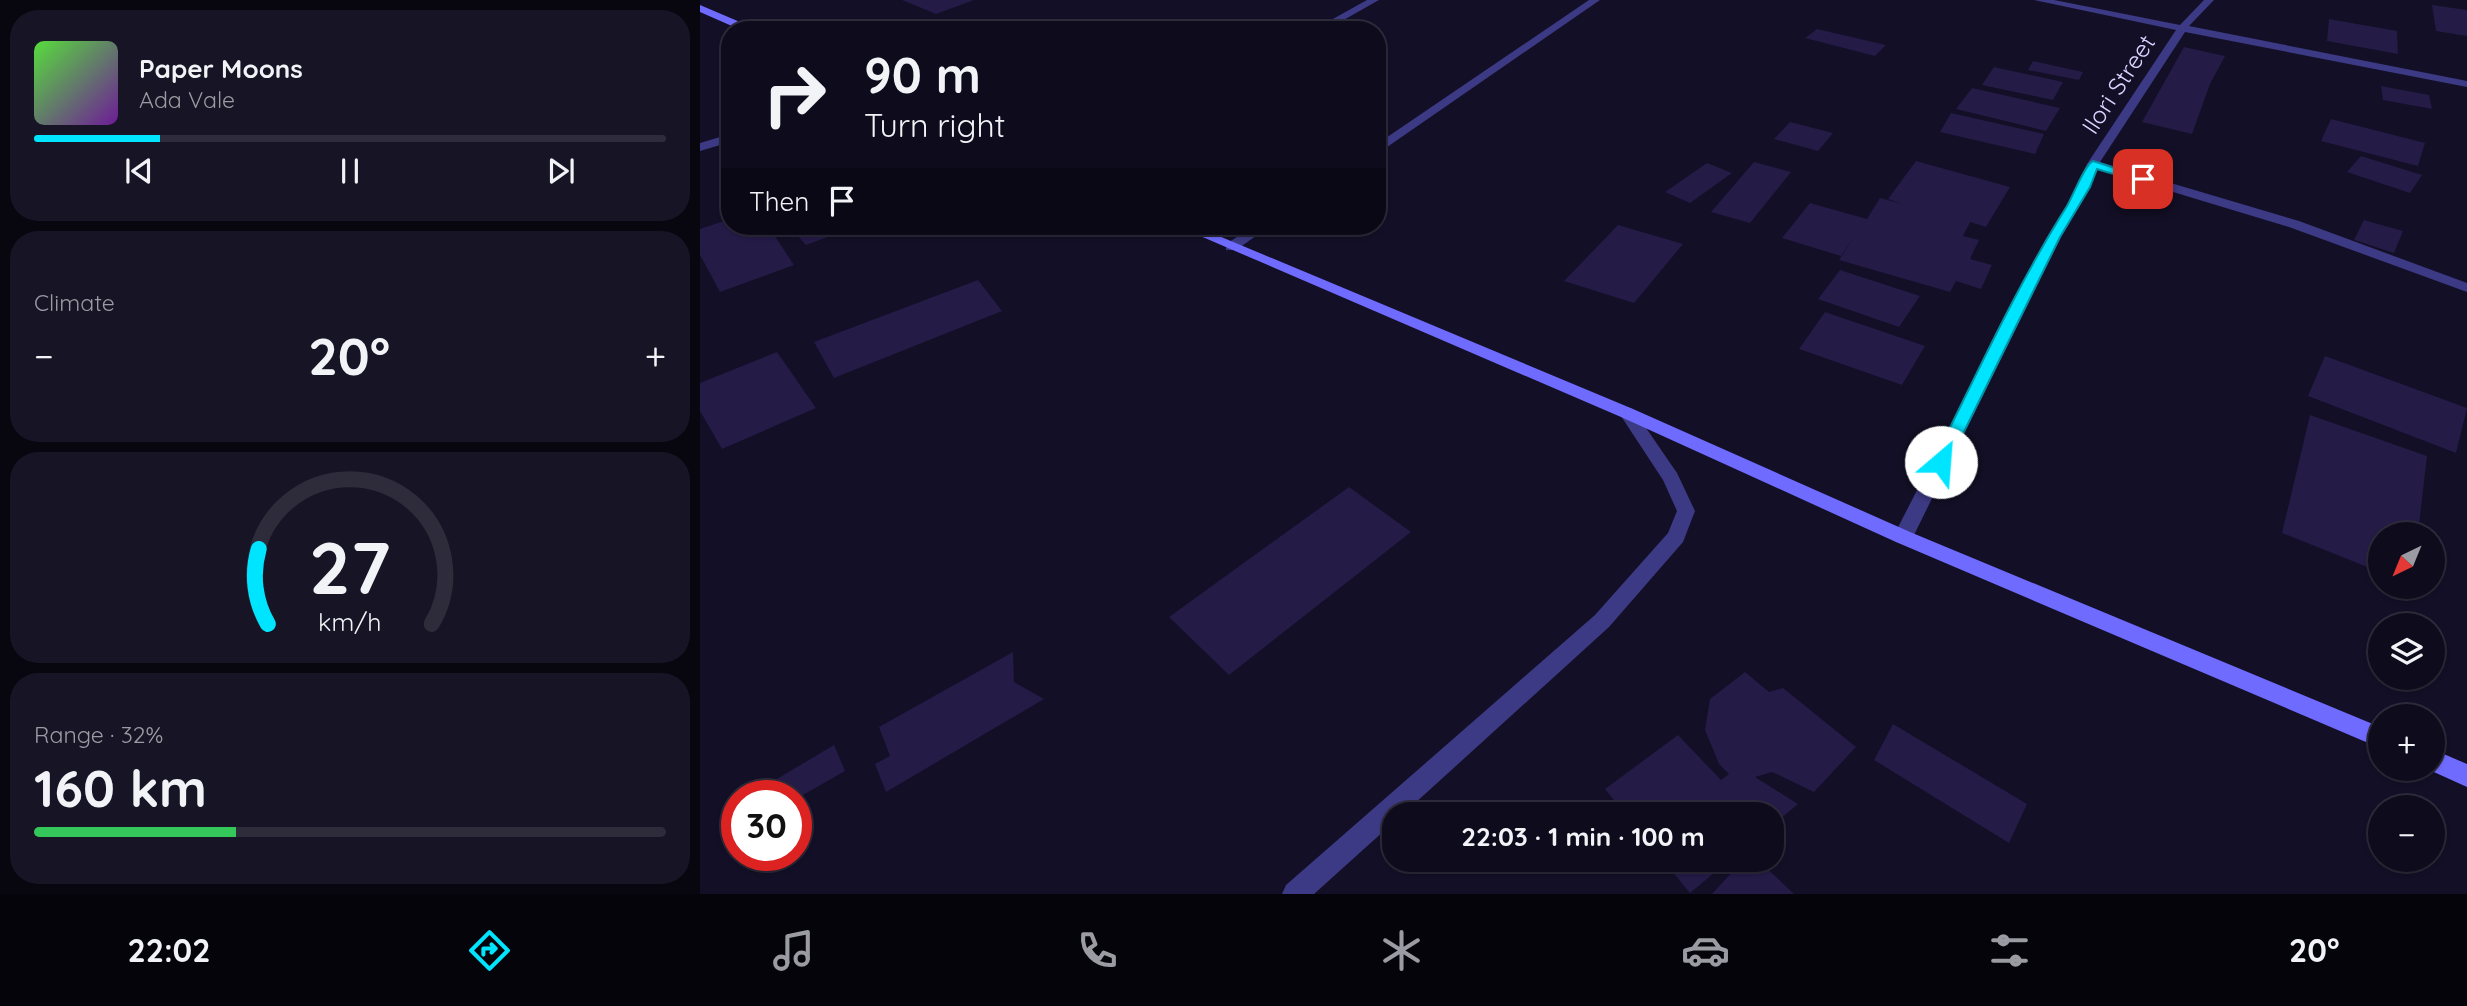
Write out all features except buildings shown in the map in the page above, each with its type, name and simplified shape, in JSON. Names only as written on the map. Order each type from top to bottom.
[{"type":"main road","points":[[700,8],[730,21]]},
{"type":"main road","points":[[1204,235],[1627,412],[1903,537],[2368,733]]},
{"type":"main road","points":[[2445,766],[2467,776]]},
{"type":"street","points":[[1335,21],[1374,0]]},
{"type":"street","points":[[1386,144],[1595,0]]},
{"type":"street","points":[[2039,0],[2467,84]]},
{"type":"street","name":"Ilori Street","points":[[1903,537],[2054,237],[2084,187],[2093,164],[2182,28],[2209,0]]},
{"type":"street","points":[[700,147],[721,141]]},
{"type":"street","points":[[2093,164],[2294,225],[2467,288]]},
{"type":"street","points":[[1231,247],[1249,235]]},
{"type":"street","points":[[1295,894],[1602,621],[1676,537],[1686,510],[1671,478],[1627,412]]},
{"type":"route","points":[[1941,462],[2054,237],[2084,187],[2093,164],[2143,179]]}]
